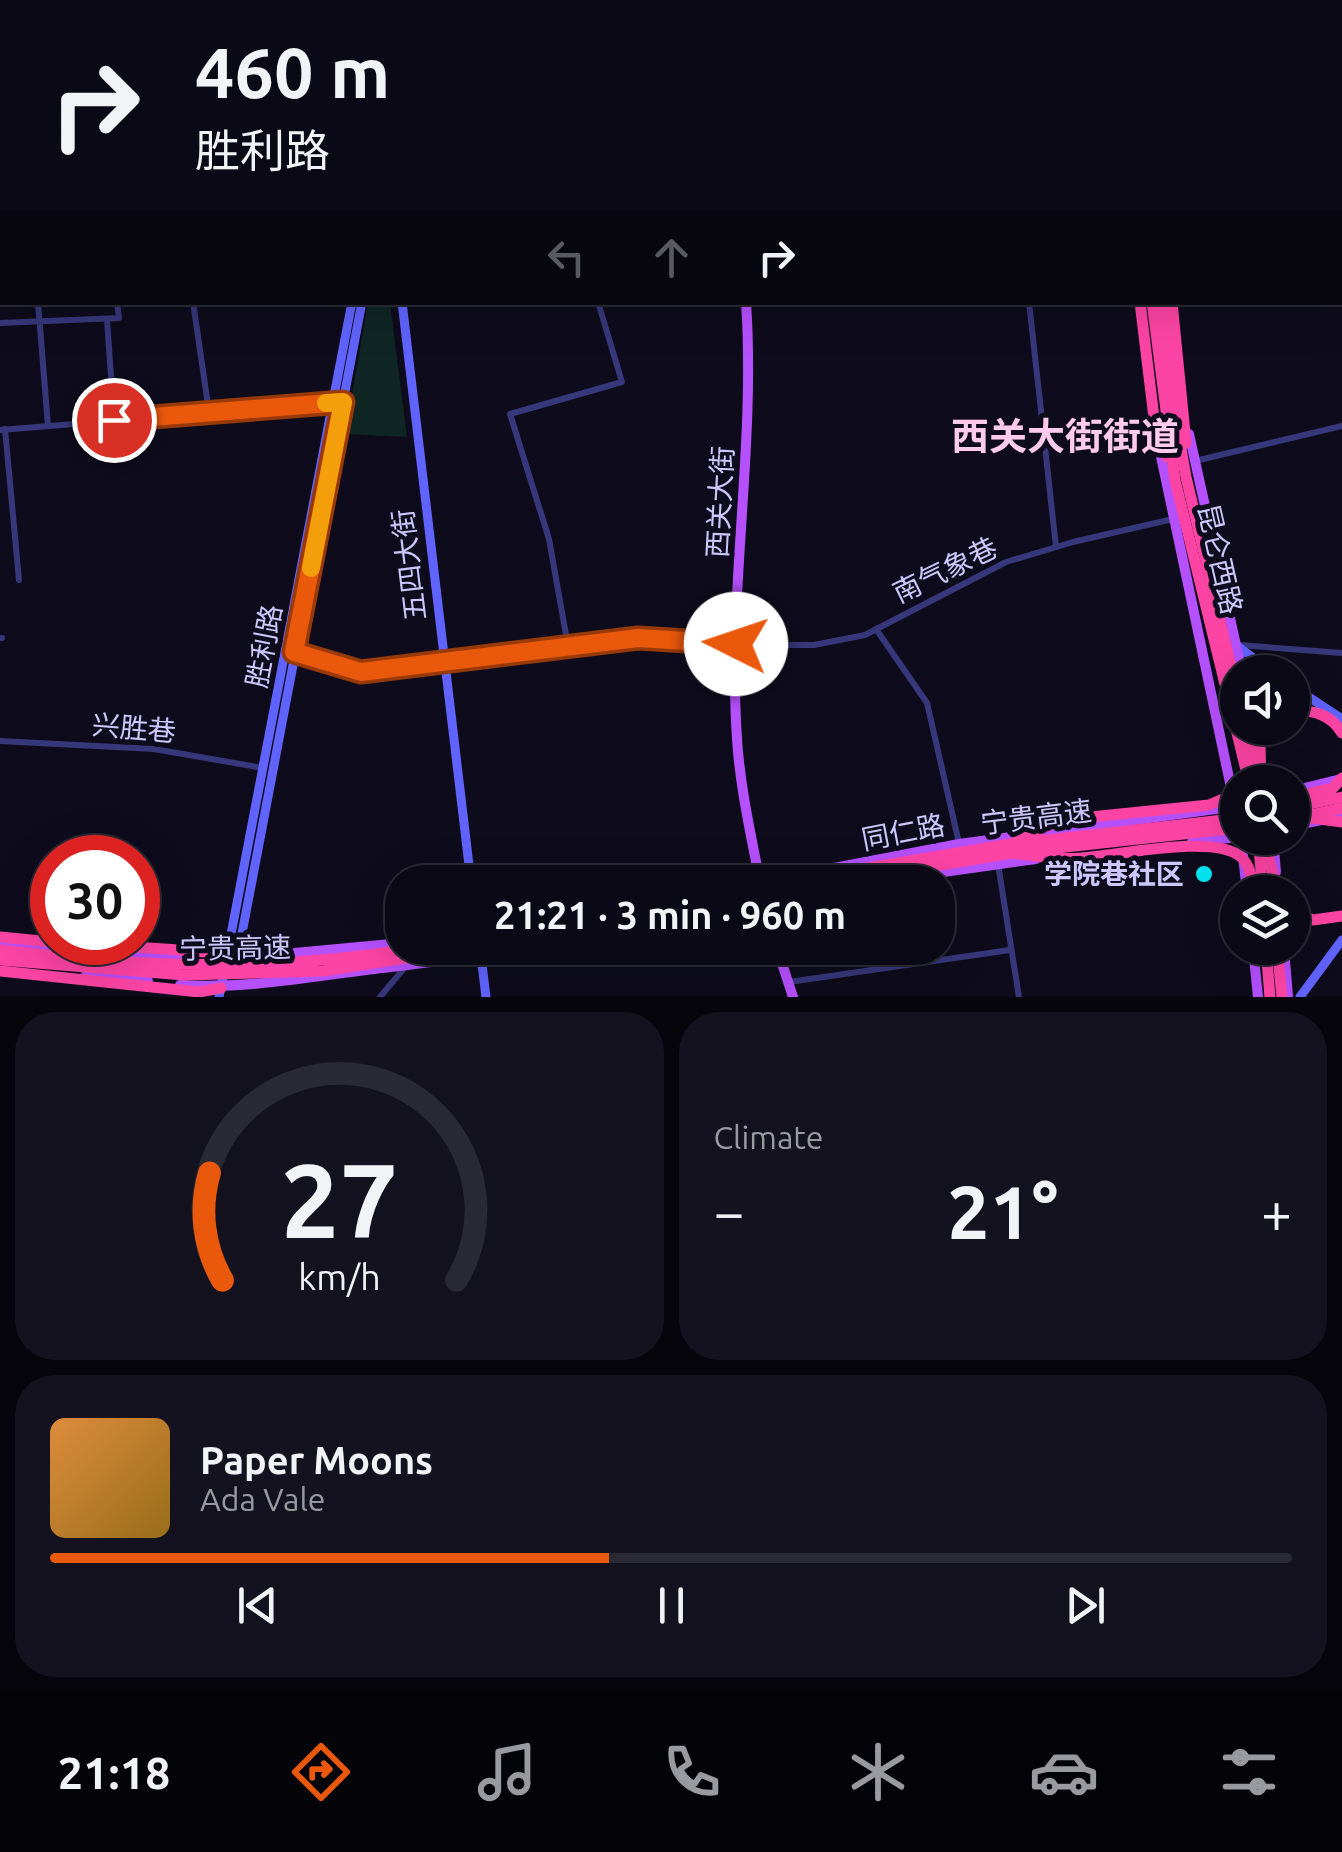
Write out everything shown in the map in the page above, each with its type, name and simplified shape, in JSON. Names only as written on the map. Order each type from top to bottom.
[{"type":"highway","points":[[1140,305],[1155,426],[1181,478]]},
{"type":"highway","points":[[1152,305],[1168,404]]},
{"type":"highway","points":[[1162,305],[1168,404]]},
{"type":"highway","points":[[1172,305],[1186,420],[1181,478]]},
{"type":"highway","name":"昆仑西路","points":[[1168,404],[1181,478],[1202,545],[1228,655]]},
{"type":"highway","name":"昆仑西路","points":[[1202,545],[1220,665]]},
{"type":"highway","points":[[1310,712],[1317,712],[1342,733]]},
{"type":"highway","points":[[1310,801],[1331,790],[1342,778]]},
{"type":"highway","points":[[1310,802],[1342,786]]},
{"type":"highway","points":[[1310,805],[1342,797]]},
{"type":"highway","points":[[1012,848],[1047,826],[1071,819],[1209,805],[1220,800]]},
{"type":"highway","points":[[1310,809],[1342,808]]},
{"type":"highway","points":[[1310,812],[1342,819]]},
{"type":"highway","name":"宁贵高速","points":[[898,865],[1220,816]]},
{"type":"highway","name":"宁贵高速","points":[[925,865],[1012,848],[1220,830]]},
{"type":"highway","points":[[1012,848],[1079,859],[1203,846],[1225,849],[1242,858],[1251,875]]},
{"type":"highway","points":[[1310,919],[1342,916]]},
{"type":"highway","points":[[0,944],[30,943]]},
{"type":"highway","name":"宁贵高速","points":[[0,944],[184,967],[322,961],[385,952]]},
{"type":"highway","points":[[160,951],[207,952],[232,959]]},
{"type":"highway","name":"宁贵高速","points":[[0,960],[184,975],[323,971],[385,961]]},
{"type":"highway","points":[[1264,965],[1266,994]]},
{"type":"highway","points":[[1282,965],[1285,997]]},
{"type":"highway","points":[[0,970],[138,987],[225,992]]},
{"type":"main road","name":"胜利路","points":[[225,992],[294,652],[339,402],[352,305]]},
{"type":"main road","name":"胜利路","points":[[232,959],[263,768],[361,305]]},
{"type":"main road","name":"五四大街","points":[[402,305],[469,865]]},
{"type":"main road","name":"西关大街","points":[[746,305],[750,351],[736,644],[736,738],[757,865]]},
{"type":"main road","points":[[1186,420],[1202,545],[1238,655]]},
{"type":"main road","points":[[1155,426],[1227,765]]},
{"type":"main road","points":[[1184,569],[1174,500],[1181,478],[1196,492],[1203,522],[1202,545]]},
{"type":"main road","points":[[1236,645],[1249,655]]},
{"type":"main road","points":[[1310,698],[1342,719]]},
{"type":"main road","name":"同仁路","points":[[849,865],[959,844],[1220,815]]},
{"type":"main road","name":"同仁路","points":[[955,870],[1220,839]]},
{"type":"main road","points":[[1300,997],[1342,940]]},
{"type":"main road","points":[[0,944],[175,959],[232,959],[385,946]]},
{"type":"main road","points":[[0,970],[225,992],[407,965]]},
{"type":"main road","points":[[482,965],[486,997]]},
{"type":"main road","points":[[782,965],[793,997]]},
{"type":"main road","points":[[1258,965],[1266,994]]},
{"type":"street","points":[[38,305],[48,426]]},
{"type":"street","points":[[0,323],[119,318],[118,305]]},
{"type":"street","points":[[193,305],[210,412]]},
{"type":"street","points":[[568,646],[549,539],[510,414],[622,382],[599,305]]},
{"type":"street","points":[[1029,305],[1056,547]]},
{"type":"street","points":[[107,319],[114,420]]},
{"type":"street","points":[[19,580],[3,430],[339,402]]},
{"type":"street","points":[[1194,460],[1342,426]]},
{"type":"street","name":"南气象巷","points":[[294,652],[361,672],[638,638],[814,644],[865,635],[1006,562],[1173,519]]},
{"type":"street","points":[[876,629],[927,703],[959,844]]},
{"type":"street","points":[[1236,645],[1342,653]]},
{"type":"street","name":"兴胜巷","points":[[0,740],[154,749],[263,768]]},
{"type":"street","points":[[998,863],[1019,997]]},
{"type":"street","points":[[788,982],[1010,950]]},
{"type":"street","points":[[380,997],[407,965]]},
{"type":"green space","points":[[368,305],[390,305],[407,437],[345,434]]},
{"type":"slow traffic","points":[[311,568],[343,402],[326,403]]},
{"type":"place","name":"学院巷社区","points":[[1204,874]]},
{"type":"district","name":"西关大街街道","points":[[1065,437]]},
{"type":"route","points":[[114,420],[343,402],[294,652],[361,672],[638,638],[736,644]]}]
